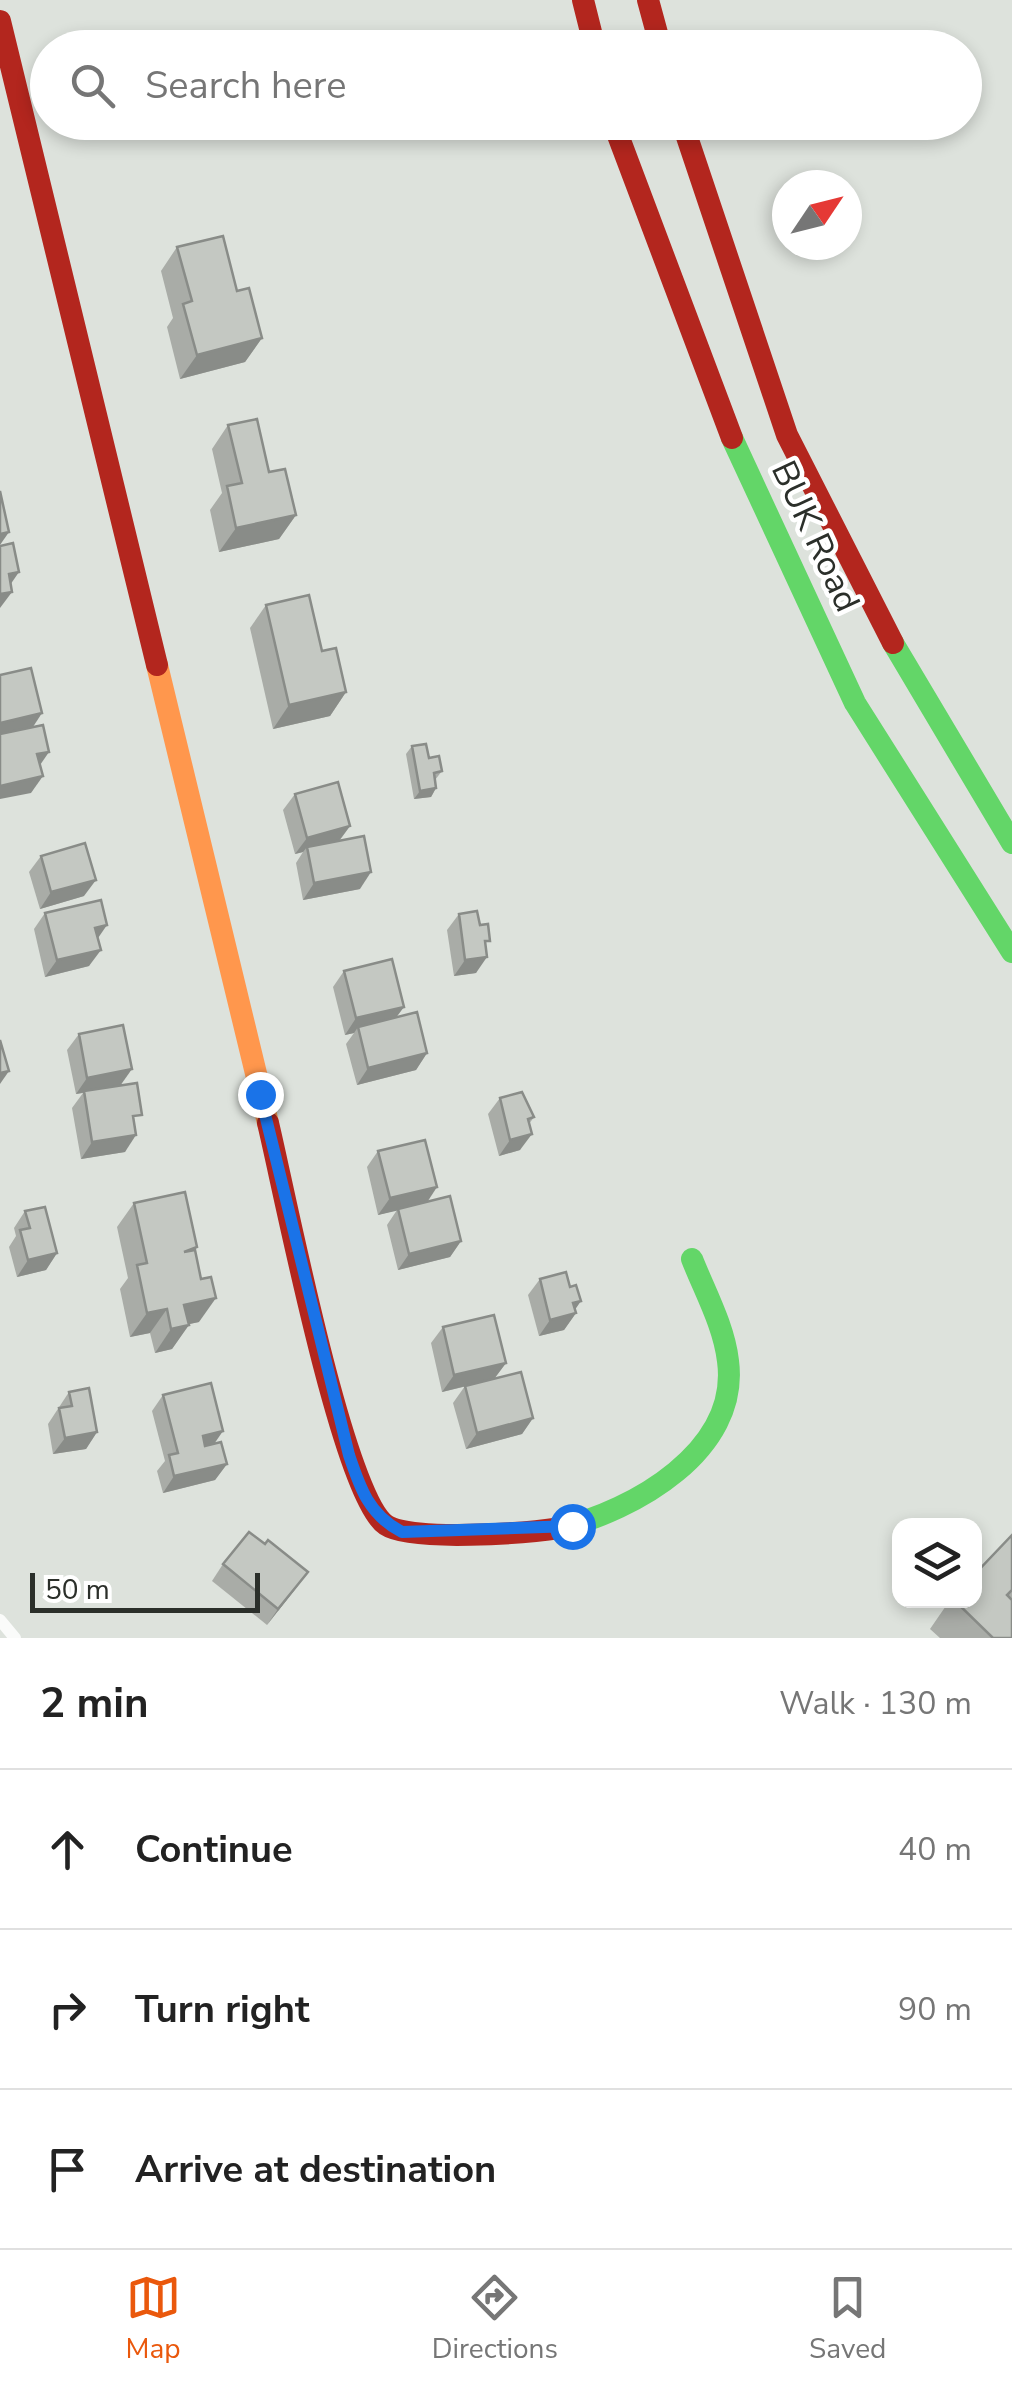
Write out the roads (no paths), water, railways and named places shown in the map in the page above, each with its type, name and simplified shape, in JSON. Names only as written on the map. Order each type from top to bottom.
[{"type":"street","points":[[583,0],[590,30]]},
{"type":"street","points":[[648,0],[656,30]]},
{"type":"street","points":[[0,21],[349,1455],[363,1494],[383,1522],[402,1532],[572,1526],[661,1483],[691,1462],[723,1403],[729,1376],[726,1353],[692,1259]]},
{"type":"street","name":"BUK Road","points":[[621,140],[722,416],[855,703],[1012,952]]},
{"type":"street","name":"BUK Road","points":[[688,140],[787,434],[916,687],[1012,843]]},
{"type":"lane","points":[[0,1620],[15,1638]]}]
